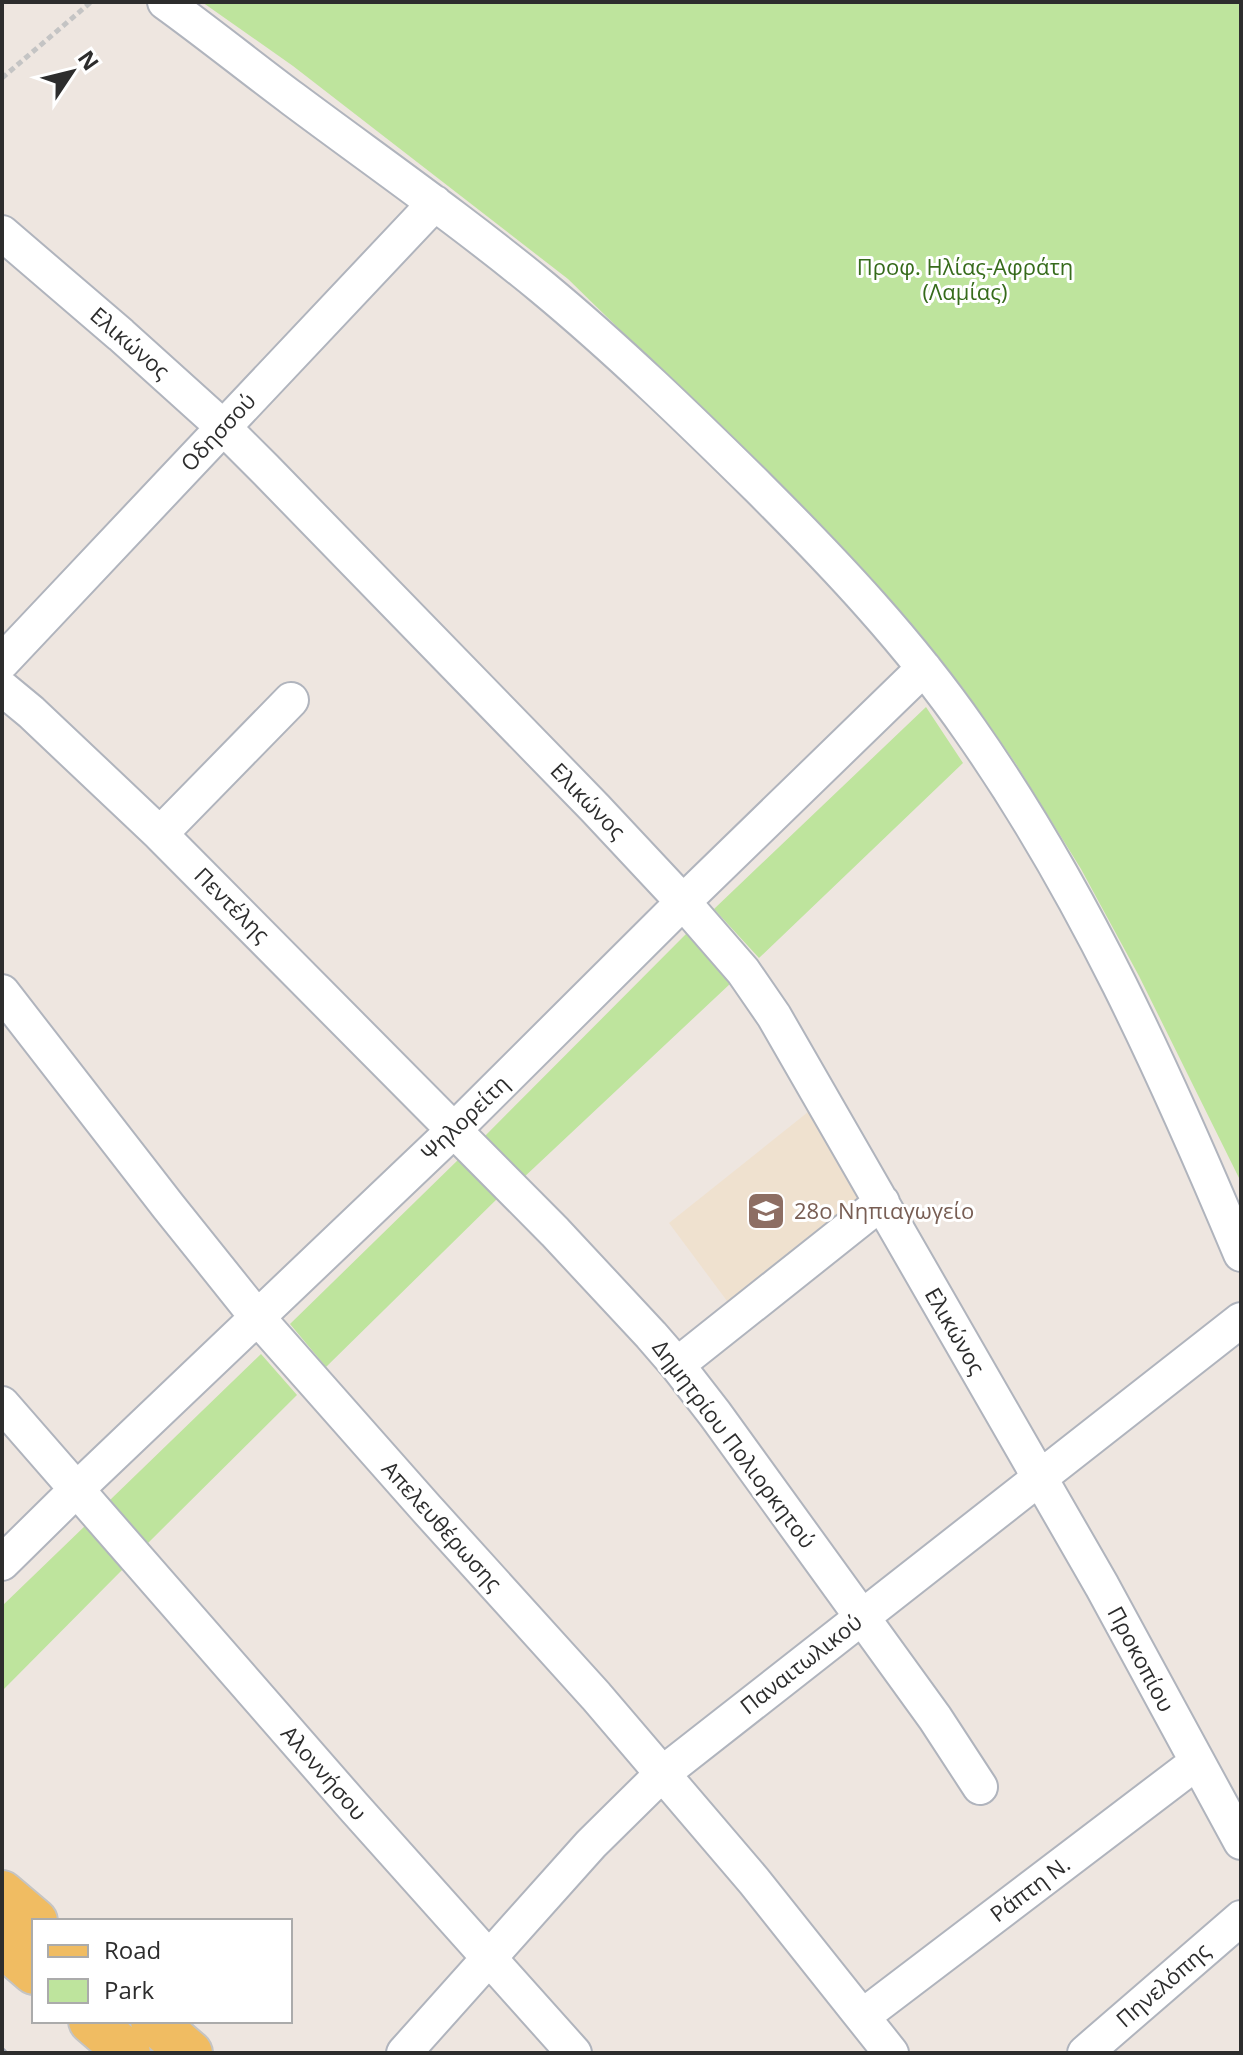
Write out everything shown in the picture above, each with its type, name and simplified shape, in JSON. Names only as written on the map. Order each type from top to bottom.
[{"type":"main road","points":[[2,1893],[33,1919]]},
{"type":"main road","points":[[2,1944],[32,1970]]},
{"type":"main road","points":[[93,2023],[128,2053]]},
{"type":"main road","points":[[155,2023],[190,2053]]},
{"type":"street","points":[[165,2],[545,289],[699,429],[886,621],[967,725],[1061,872],[1156,1061],[1241,1254]]},
{"type":"street","name":"Οδησσού","points":[[2,662],[435,203]]},
{"type":"street","name":"Ελικώνος","points":[[2,233],[223,427],[595,808],[743,971],[774,1016],[1039,1478]]},
{"type":"street","name":"Ψηλορείτη","points":[[2,1563],[454,1130],[924,668]]},
{"type":"street","name":"Πεντέλης","points":[[2,688],[160,834],[454,1130]]},
{"type":"street","points":[[160,834],[291,700]]},
{"type":"street","name":"Απελευθέρωσης","points":[[2,992],[257,1317],[596,1696],[754,1881],[891,2053]]},
{"type":"street","name":"Δημητρίου Πολιορκητού","points":[[454,1130],[555,1232],[677,1365],[862,1616],[980,1787]]},
{"type":"street","points":[[677,1365],[882,1202]]},
{"type":"street","name":"Παναιτωλικού","points":[[404,2053],[591,1844],[662,1774],[1241,1320]]},
{"type":"street","name":"Αλοννήσου","points":[[2,1404],[353,1806],[574,2053]]},
{"type":"street","name":"Προκοπίου","points":[[1039,1478],[1102,1586],[1241,1842]]},
{"type":"street","name":"Ράπτη Ν.","points":[[863,2016],[1197,1762]]},
{"type":"street","name":"Πηνελόπης","points":[[1085,2053],[1241,1918]]},
{"type":"path","points":[[2,78],[91,2]]},
{"type":"shaded area","name":"28ο Νηπιαγωγείο","points":[[808,1112],[863,1199],[730,1305],[669,1223]]},
{"type":"green space","name":"Προφ. Ηλίας-Αφράτη (Λαμίας)","points":[[202,2],[1241,2],[1241,1182],[1139,976],[1081,869],[1016,764],[963,688],[906,622],[816,521],[568,279],[293,66]]},
{"type":"green space","points":[[926,707],[963,763],[759,958],[714,909]]},
{"type":"green space","points":[[687,933],[731,983],[521,1180],[480,1141]]},
{"type":"green space","points":[[461,1157],[500,1196],[326,1367],[290,1324]]},
{"type":"green space","points":[[261,1354],[297,1395],[148,1543],[110,1500]]},
{"type":"green space","points":[[87,1524],[126,1566],[2,1691],[2,1606]]},
{"type":"railway","points":[[2,2050],[5,2053]]},
{"type":"place","name":"28ο Νηπιαγωγείο","points":[[766,1211]]}]
